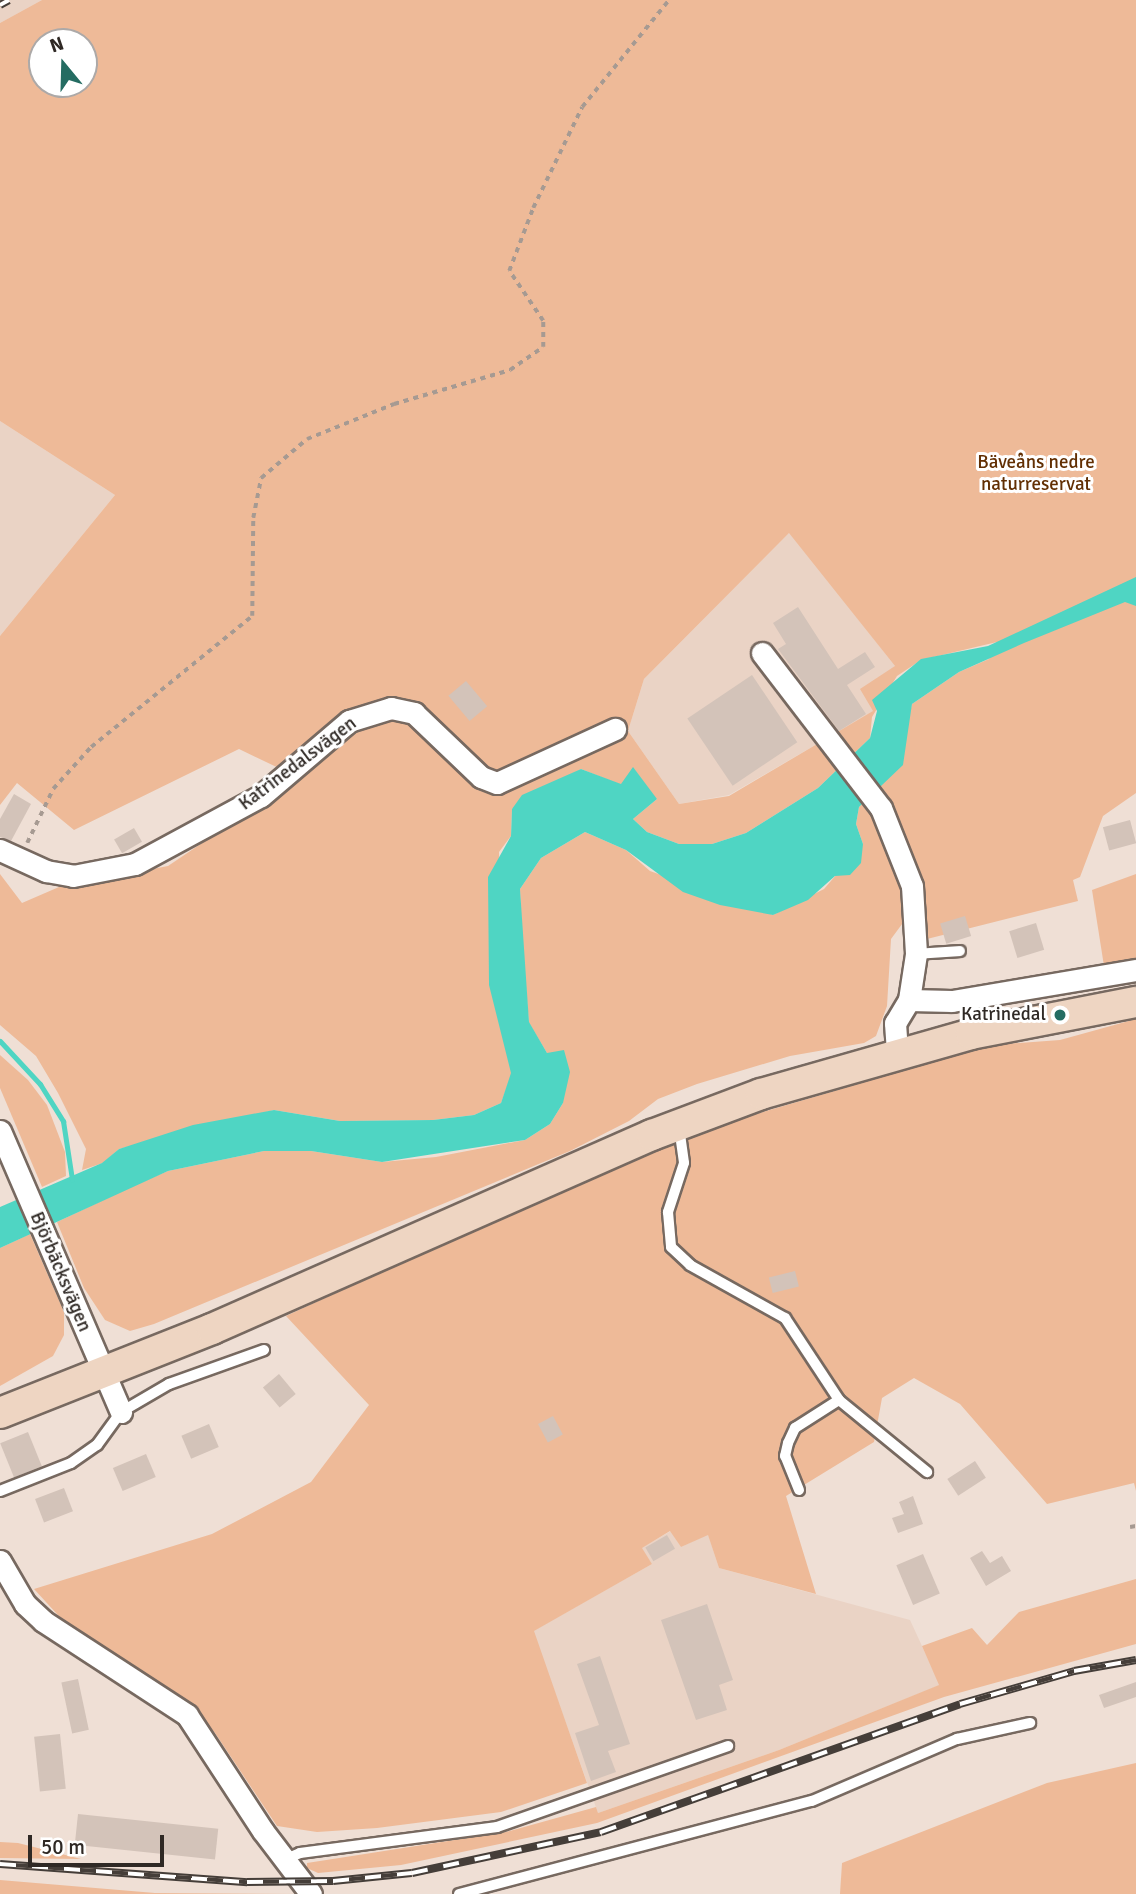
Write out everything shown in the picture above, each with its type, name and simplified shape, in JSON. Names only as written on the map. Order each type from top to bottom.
[{"type":"street","points":[[762,653],[881,808],[912,886],[916,954],[909,1000],[894,1023],[897,1053]]},
{"type":"street","name":"Katrinedalsvägen","points":[[9,855],[73,876],[135,864],[261,796],[349,721],[391,708],[414,713],[481,777],[497,783],[615,729]]},
{"type":"street","points":[[909,1000],[952,1001],[1136,970]]},
{"type":"street","points":[[0,1413],[104,1373],[677,1125],[897,1053],[1060,1014],[1136,1002]]},
{"type":"street","name":"Björbäcksvägen","points":[[0,1131],[121,1412]]},
{"type":"street","points":[[0,1561],[25,1604],[43,1621],[187,1715],[311,1894]]},
{"type":"lane","points":[[916,954],[960,951]]},
{"type":"lane","points":[[677,1125],[684,1163],[668,1212],[671,1247],[690,1265],[785,1318],[839,1400],[927,1472]]},
{"type":"lane","points":[[0,1491],[71,1462],[97,1445],[121,1412],[169,1384],[264,1350]]},
{"type":"lane","points":[[799,1490],[785,1456],[788,1443],[795,1428],[839,1400]]},
{"type":"lane","points":[[459,1894],[812,1801],[957,1739],[1030,1723]]},
{"type":"lane","points":[[286,1859],[300,1853],[497,1827],[728,1746]]},
{"type":"path","points":[[9,855],[52,789],[91,747],[212,644],[252,616],[253,518],[261,478],[307,439],[394,404],[510,370],[544,347],[543,321],[509,271],[533,208],[582,107],[669,0]]},
{"type":"shaded area","points":[[0,0],[42,0],[0,23]]},
{"type":"shaded area","points":[[0,421],[115,495],[0,636]]},
{"type":"shaded area","points":[[790,532],[895,666],[874,711],[729,795],[679,804],[628,731],[644,679]]},
{"type":"shaded area","points":[[671,1531],[681,1547],[708,1534],[719,1568],[910,1620],[940,1685],[779,1750],[598,1813],[533,1631],[652,1564],[641,1548]]},
{"type":"green space","name":"Bäveåns nedre naturreservat","points":[[42,0],[1136,0],[1136,793],[1103,816],[1080,877],[1073,880],[1078,901],[927,939],[924,912],[908,916],[891,939],[887,1006],[876,1036],[864,1043],[790,1056],[697,1084],[658,1099],[629,1121],[570,1151],[154,1324],[130,1331],[105,1320],[84,1288],[57,1222],[168,1171],[264,1151],[311,1151],[382,1162],[436,1157],[525,1140],[550,1124],[563,1103],[547,1053],[529,1023],[520,889],[541,858],[585,832],[626,850],[650,871],[773,915],[824,889],[863,844],[856,824],[859,807],[875,792],[906,730],[912,704],[959,672],[989,659],[997,642],[921,660],[897,676],[872,717],[870,738],[818,788],[746,833],[712,844],[679,844],[647,832],[633,819],[657,799],[581,769],[512,809],[511,836],[499,852],[504,1038],[512,1073],[501,1103],[474,1115],[433,1120],[340,1121],[274,1110],[119,1149],[103,1163],[82,1170],[86,1149],[58,1093],[36,1056],[0,1025],[0,874],[22,903],[59,887],[168,866],[260,804],[287,772],[239,749],[74,830],[17,783],[0,805],[0,636],[115,495],[0,421],[0,23]],"holes":[[[789,533],[895,666],[860,689],[873,711],[729,796],[679,804],[628,731],[644,679]]]},
{"type":"green space","points":[[1136,874],[1136,960],[1104,966],[1092,890]]},
{"type":"green space","points":[[1136,1019],[1136,1491],[1134,1483],[1047,1504],[960,1404],[914,1378],[882,1398],[874,1442],[786,1496],[816,1594],[719,1568],[708,1535],[681,1547],[670,1531],[642,1548],[652,1564],[534,1631],[587,1783],[501,1812],[377,1828],[317,1832],[277,1826],[215,1733],[188,1703],[68,1626],[34,1589],[212,1534],[311,1482],[369,1405],[286,1316],[567,1186],[739,1119],[991,1045],[1060,1040]]},
{"type":"green space","points":[[0,1055],[28,1080],[47,1105],[65,1152],[66,1176],[42,1187],[0,1088]]},
{"type":"green space","points":[[30,1234],[64,1312],[64,1335],[53,1356],[0,1386],[0,1248]]},
{"type":"green space","points":[[1136,1579],[1136,1644],[944,1697],[597,1823],[401,1865],[318,1873],[307,1868],[307,1863],[506,1832],[596,1807],[598,1813],[779,1750],[939,1685],[922,1646],[972,1628],[987,1645],[1019,1612]]},
{"type":"green space","points":[[1136,1763],[1136,1894],[840,1894],[842,1863],[1047,1783]]},
{"type":"green space","points":[[0,1842],[18,1843],[81,1859],[0,1858]]},
{"type":"green space","points":[[0,1880],[155,1893],[299,1894],[0,1894]]},
{"type":"water","points":[[1136,577],[1136,606],[1125,602],[1024,643],[959,672],[912,704],[903,765],[859,807],[856,824],[863,844],[861,863],[850,875],[835,876],[808,900],[773,915],[720,905],[683,892],[626,850],[585,832],[541,858],[520,889],[529,1022],[547,1053],[564,1050],[570,1072],[563,1103],[550,1124],[525,1140],[382,1162],[311,1151],[264,1151],[168,1171],[0,1248],[0,1207],[102,1163],[119,1149],[193,1125],[274,1110],[340,1121],[433,1120],[474,1115],[501,1103],[511,1073],[489,985],[488,877],[511,836],[512,809],[522,795],[581,769],[621,784],[633,767],[657,799],[633,819],[647,832],[679,844],[712,844],[746,833],[818,788],[870,738],[877,711],[872,700],[921,659],[988,646]]},
{"type":"building","points":[[798,607],[838,669],[865,652],[875,667],[847,685],[866,714],[839,731],[778,649],[786,644],[773,623]]},
{"type":"building","points":[[752,675],[797,742],[733,786],[687,719]]},
{"type":"building","points":[[466,681],[487,706],[470,721],[448,696]]},
{"type":"building","points":[[14,794],[31,804],[11,841],[0,837],[0,819]]},
{"type":"building","points":[[1130,820],[1136,843],[1109,850],[1103,827]]},
{"type":"building","points":[[134,828],[142,842],[122,853],[114,840]]},
{"type":"building","points":[[965,916],[971,936],[946,944],[940,924]]},
{"type":"building","points":[[1036,923],[1044,950],[1017,958],[1009,931]]},
{"type":"building","points":[[795,1271],[799,1287],[773,1293],[769,1278]]},
{"type":"building","points":[[279,1374],[296,1394],[280,1407],[263,1387]]},
{"type":"building","points":[[553,1416],[563,1435],[548,1443],[538,1424]]},
{"type":"building","points":[[209,1424],[219,1447],[191,1459],[181,1436]]},
{"type":"building","points":[[28,1432],[42,1466],[14,1478],[0,1443]]},
{"type":"building","points":[[146,1454],[156,1477],[123,1491],[113,1468]]},
{"type":"building","points":[[975,1461],[986,1478],[958,1496],[947,1479]]},
{"type":"building","points":[[64,1488],[73,1511],[44,1522],[35,1499]]},
{"type":"building","points":[[913,1496],[923,1524],[898,1533],[892,1518],[904,1514],[899,1502]]},
{"type":"building","points":[[667,1535],[675,1549],[653,1561],[645,1548]]},
{"type":"building","points":[[982,1551],[990,1563],[1002,1556],[1011,1571],[986,1586],[970,1558]]},
{"type":"building","points":[[923,1554],[940,1594],[913,1605],[896,1565]]},
{"type":"building","points":[[707,1604],[733,1680],[719,1685],[727,1710],[696,1720],[661,1620]]},
{"type":"building","points":[[600,1656],[630,1744],[608,1751],[616,1772],[591,1781],[575,1733],[599,1725],[577,1664]]},
{"type":"building","points":[[78,1679],[89,1730],[72,1733],[61,1683]]},
{"type":"building","points":[[1136,1682],[1136,1697],[1104,1708],[1099,1695]]},
{"type":"building","points":[[60,1734],[66,1789],[40,1791],[34,1737]]},
{"type":"building","points":[[78,1814],[218,1829],[215,1860],[75,1845]]},
{"type":"waterway","points":[[0,1041],[40,1084],[63,1121],[72,1179]]},
{"type":"railway","points":[[0,5],[9,0]]},
{"type":"railway","points":[[0,1864],[247,1882],[333,1881],[412,1873],[601,1832],[960,1704],[1074,1671],[1136,1660]]},
{"type":"place","name":"Katrinedal","points":[[1060,1015]]}]
